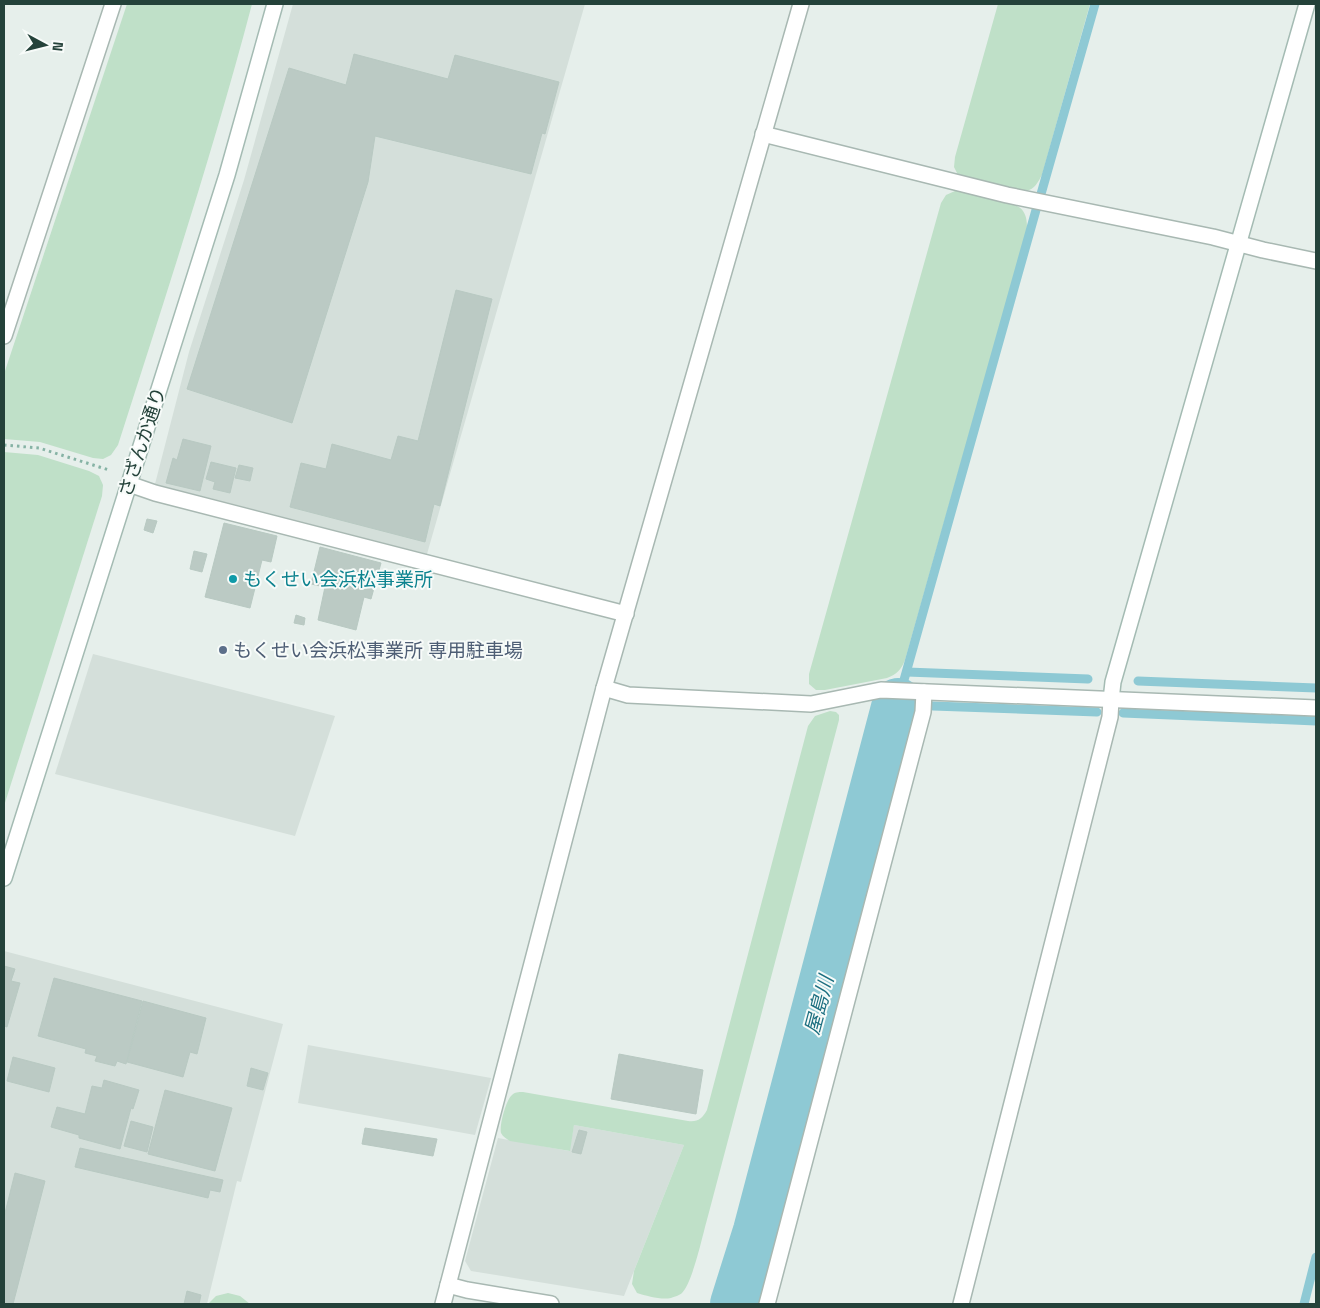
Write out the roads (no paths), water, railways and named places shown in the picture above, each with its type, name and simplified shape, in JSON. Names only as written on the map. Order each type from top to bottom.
[{"type":"street","points":[[4,336],[113,4]]},
{"type":"street","name":"さざんか通り","points":[[4,878],[227,175],[275,4]]},
{"type":"street","points":[[442,1304],[604,688],[801,4]]},
{"type":"street","points":[[961,1304],[1108,727],[1112,682],[1307,4]]},
{"type":"street","points":[[763,134],[1007,195],[1213,236],[1263,250],[1316,261]]},
{"type":"street","points":[[129,484],[155,493],[626,614]]},
{"type":"street","points":[[604,688],[628,695],[811,704],[881,690],[1316,708]]},
{"type":"street","points":[[767,1304],[923,712],[924,692]]},
{"type":"street","points":[[448,1285],[467,1290],[552,1304]]},
{"type":"waterway","points":[[1041,194],[1095,4]]},
{"type":"waterway","points":[[904,680],[1036,210]]},
{"type":"waterway","points":[[907,672],[1088,679]]},
{"type":"waterway","points":[[1138,681],[1316,688]]},
{"type":"waterway","points":[[898,702],[898,704],[915,705]]},
{"type":"waterway","name":"屋島川","points":[[736,1304],[759,1231],[898,704]]},
{"type":"waterway","points":[[933,706],[1097,712]]},
{"type":"waterway","points":[[1123,713],[1316,721]]},
{"type":"waterway","points":[[1304,1304],[1316,1257]]},
{"type":"place","name":"もくせい会浜松事業所","points":[[233,579]]},
{"type":"place","name":"もくせい会浜松事業所 専用駐車場","points":[[223,650]]}]
